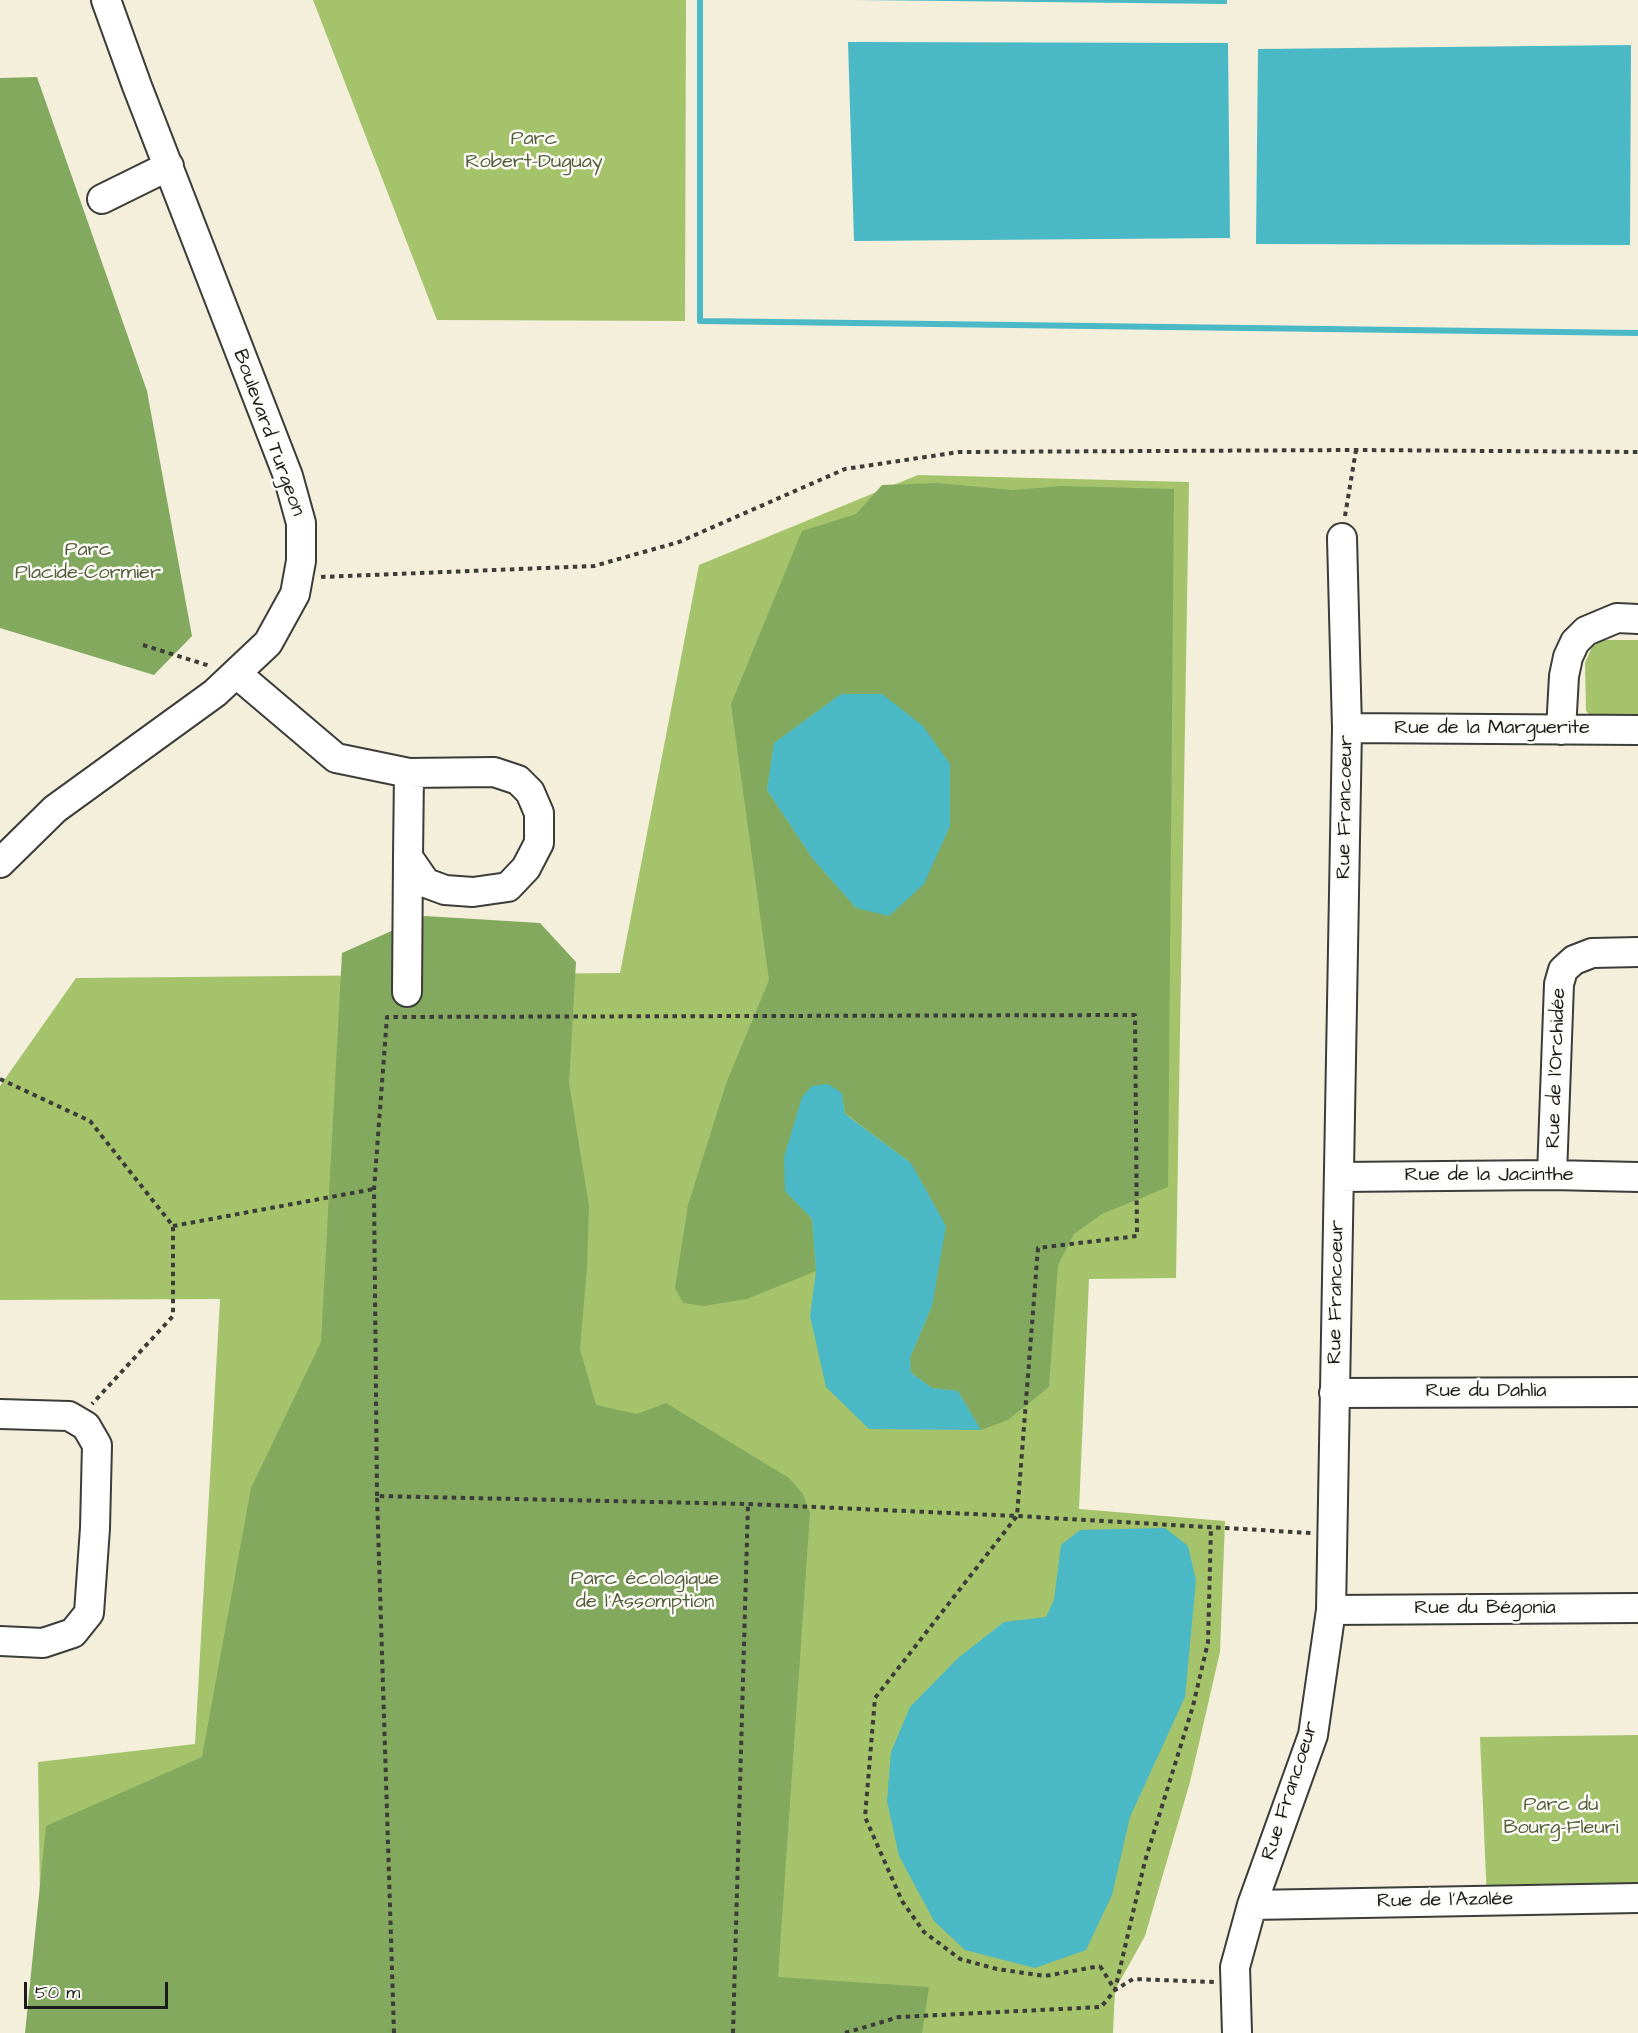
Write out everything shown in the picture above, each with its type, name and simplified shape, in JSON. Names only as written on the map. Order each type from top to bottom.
[{"type":"street","name":"Boulevard Turgeon","points":[[0,864],[55,809],[215,693],[237,674],[267,643],[295,594],[301,561],[301,523],[288,476],[106,0]]},
{"type":"street","points":[[102,199],[169,166]]},
{"type":"street","name":"Rue Francoeur","points":[[1237,2033],[1235,1967],[1252,1905],[1313,1735],[1332,1610],[1347,728],[1342,538]]},
{"type":"street","points":[[1561,730],[1563,676],[1575,642],[1586,631],[1600,624],[1617,618],[1638,619]]},
{"type":"street","points":[[237,674],[336,758],[409,773],[494,772],[518,780],[530,792],[539,813],[538,843],[526,868],[508,887],[472,892],[444,890],[426,883],[408,857]]},
{"type":"street","name":"Rue de la Marguerite","points":[[1347,728],[1638,730]]},
{"type":"street","points":[[407,992],[409,773]]},
{"type":"street","name":"Rue de l'Orchidée","points":[[1552,1175],[1559,984],[1563,970],[1574,960],[1592,953],[1638,952]]},
{"type":"street","name":"Rue de la Jacinthe","points":[[1340,1177],[1552,1175],[1638,1177]]},
{"type":"street","name":"Rue du Dahlia","points":[[1334,1393],[1638,1392]]},
{"type":"street","points":[[0,1414],[69,1416],[86,1426],[98,1445],[89,1613],[73,1633],[44,1643],[0,1641]]},
{"type":"street","name":"Rue du Bégonia","points":[[1332,1610],[1638,1608]]},
{"type":"street","name":"Rue de l'Azalée","points":[[1252,1905],[1638,1898]]},
{"type":"path","points":[[1342,538],[1356,450]]},
{"type":"path","points":[[298,578],[594,566],[679,542],[844,469],[959,452],[1356,450],[1638,452]]},
{"type":"path","points":[[143,645],[237,674]]},
{"type":"path","points":[[394,2033],[377,1496],[374,1189],[387,1017],[1135,1015],[1137,1236],[1038,1248],[1017,1516],[875,1698],[865,1817],[902,1901],[924,1932],[960,1959],[997,1969],[1045,1976],[1100,1966],[1115,1990]]},
{"type":"path","points":[[0,1079],[90,1121],[173,1226],[173,1316],[79,1422]]},
{"type":"path","points":[[173,1226],[374,1189]]},
{"type":"path","points":[[377,1496],[748,1504],[1017,1516],[1332,1534]]},
{"type":"path","points":[[733,2033],[748,1504]]},
{"type":"path","points":[[1115,1990],[1144,1862],[1193,1706],[1208,1642],[1211,1527]]},
{"type":"path","points":[[845,2033],[899,2017],[1101,2007],[1115,1990],[1132,1979],[1236,1983]]},
{"type":"green space","name":"Parc Robert-Duguay","points":[[313,0],[686,0],[685,321],[437,320]]},
{"type":"green space","name":"Parc Placide-Cormier","points":[[37,77],[147,391],[192,636],[154,675],[0,628],[0,78]]},
{"type":"green space","name":"Parc écologique de l'Assomption","points":[[918,475],[1189,482],[1176,1278],[1089,1279],[1079,1509],[1225,1521],[1220,1652],[1190,1782],[1145,1936],[1115,1990],[1113,2033],[42,2033],[38,1762],[195,1744],[220,1299],[0,1300],[0,1086],[76,978],[620,973],[699,565]]},
{"type":"green space","points":[[937,483],[1013,490],[1061,486],[1174,489],[1168,1187],[1102,1214],[1074,1234],[1058,1265],[1049,1387],[1008,1420],[981,1430],[958,1391],[932,1388],[911,1373],[910,1358],[932,1306],[911,1163],[845,1113],[842,1093],[785,1191],[812,1219],[816,1271],[747,1299],[703,1306],[683,1303],[675,1288],[688,1205],[727,1081],[769,980],[731,704],[802,531],[856,514],[882,485]],"holes":[[[841,694],[856,908],[813,859],[767,790],[774,743]]]},
{"type":"green space","points":[[1602,640],[1638,640],[1638,722],[1591,716],[1586,711],[1585,663],[1592,647]]},
{"type":"green space","points":[[425,916],[540,923],[576,962],[569,1083],[589,1206],[587,1268],[580,1349],[596,1405],[637,1414],[666,1403],[789,1478],[803,1494],[810,1513],[778,1977],[929,1987],[922,2033],[25,2033],[46,1826],[202,1757],[251,1488],[321,1342],[342,953]]},
{"type":"green space","name":"Parc du Bourg-Fleuri","points":[[1638,1735],[1638,1898],[1487,1901],[1480,1737]]},
{"type":"water","points":[[854,0],[1227,0],[1227,4]]},
{"type":"water","points":[[848,42],[1228,43],[1230,238],[854,241]]},
{"type":"water","points":[[1631,45],[1630,245],[1256,244],[1258,49]]},
{"type":"water","points":[[841,694],[882,694],[923,726],[950,764],[950,826],[924,884],[889,916],[856,908],[813,859],[767,790],[774,743]]},
{"type":"water","points":[[828,1084],[842,1093],[845,1114],[911,1163],[946,1226],[932,1306],[910,1358],[911,1373],[932,1388],[958,1391],[981,1430],[869,1429],[826,1387],[810,1316],[816,1271],[812,1219],[785,1191],[784,1157],[802,1097],[812,1086]]},
{"type":"water","points":[[1165,1528],[1188,1546],[1196,1580],[1185,1697],[1130,1817],[1112,1895],[1086,1950],[1035,1968],[965,1950],[934,1921],[899,1856],[887,1801],[891,1752],[910,1707],[958,1658],[1004,1622],[1046,1617],[1054,1600],[1061,1545],[1080,1530]]},
{"type":"waterway","points":[[700,0],[700,321],[1638,333]]}]
